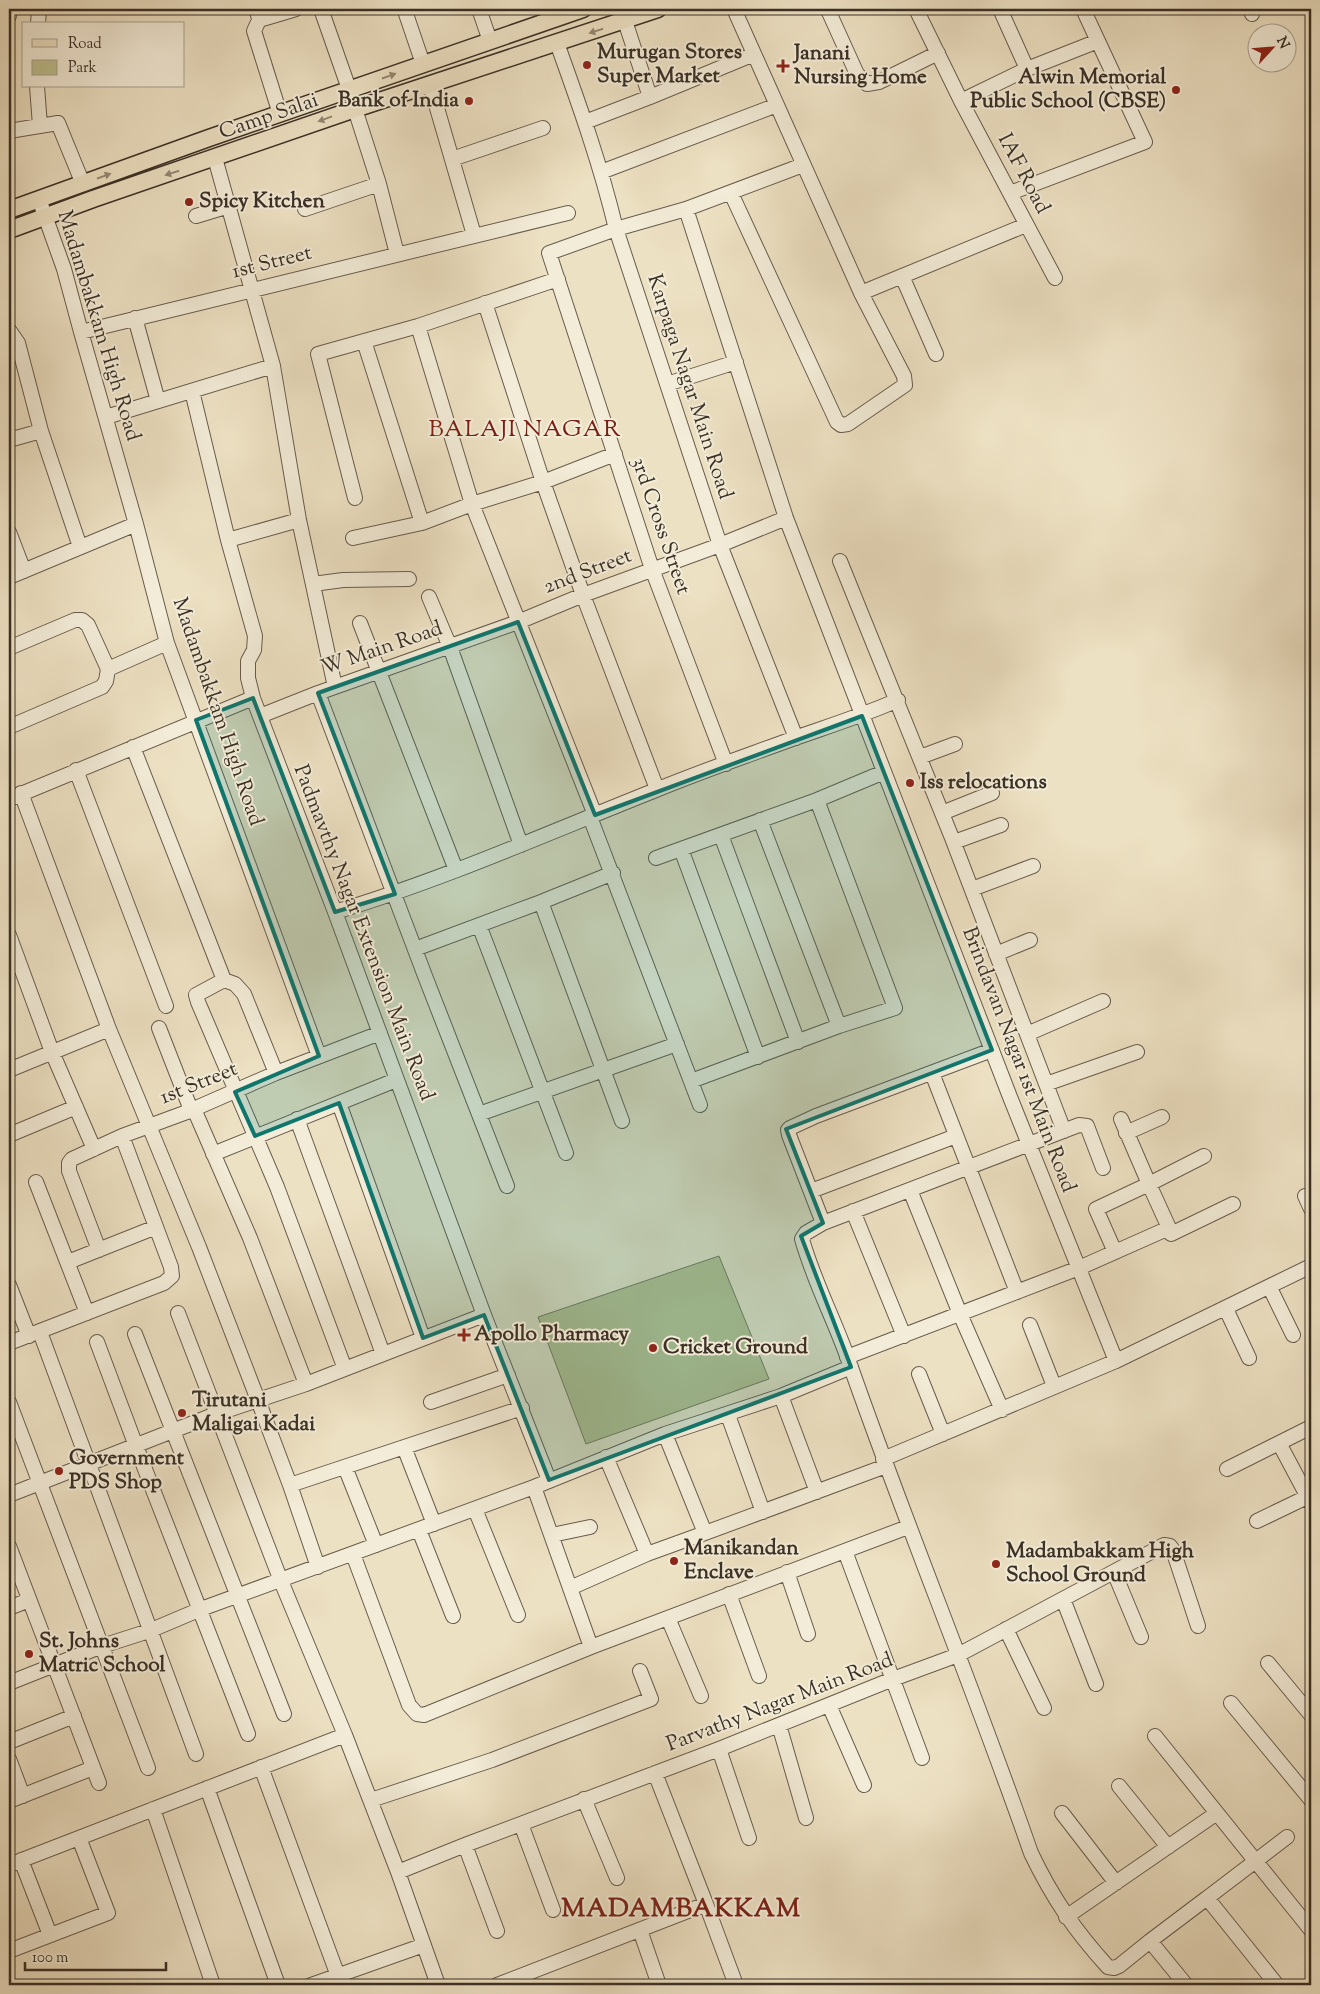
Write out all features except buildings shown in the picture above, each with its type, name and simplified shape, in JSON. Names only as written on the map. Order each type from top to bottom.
[{"type":"main road","name":"Camp Salai","points":[[9,210],[490,41],[550,14],[583,9]]},
{"type":"main road","name":"Camp Salai","points":[[9,230],[44,216],[355,109],[658,9]]},
{"type":"street","points":[[9,9],[9,16]]},
{"type":"street","points":[[38,22],[39,9]]},
{"type":"street","points":[[280,114],[254,31],[258,14],[296,9]]},
{"type":"street","points":[[321,9],[349,90]]},
{"type":"street","points":[[479,9],[490,41]]},
{"type":"street","points":[[731,193],[832,417],[841,426],[848,424],[895,392],[905,382],[861,293],[734,9]]},
{"type":"street","name":"IAF Road","points":[[916,9],[961,101],[1055,278]]},
{"type":"street","points":[[1000,9],[1027,69]]},
{"type":"street","points":[[1010,193],[1145,142],[1083,9]]},
{"type":"street","points":[[828,10],[857,74],[867,84],[879,82],[938,53]]},
{"type":"street","points":[[405,11],[423,64]]},
{"type":"street","points":[[625,21],[650,97]]},
{"type":"street","points":[[961,101],[1027,69],[1098,41]]},
{"type":"street","name":"Karpaga Nagar Main Road","points":[[557,43],[585,122],[616,229],[720,545],[796,738]]},
{"type":"street","points":[[585,122],[754,54]]},
{"type":"street","points":[[430,84],[474,234],[568,213]]},
{"type":"street","points":[[37,88],[40,126]]},
{"type":"street","points":[[601,172],[777,106]]},
{"type":"street","points":[[355,109],[379,184],[397,254]]},
{"type":"street","points":[[9,131],[58,123],[84,184]]},
{"type":"street","points":[[452,160],[543,128]]},
{"type":"street","points":[[215,158],[253,288],[273,366],[299,520],[335,687]]},
{"type":"street","points":[[616,229],[686,209],[803,165]]},
{"type":"street","points":[[304,209],[379,184]]},
{"type":"street","name":"Madambakkam High Road","points":[[39,199],[64,269],[136,524],[167,643],[319,1056]]},
{"type":"street","points":[[196,216],[229,206]]},
{"type":"street","name":"Brindavan Nagar 1st Main Road","points":[[686,209],[786,518],[992,1050],[1116,1361]]},
{"type":"street","points":[[861,293],[1026,225]]},
{"type":"street","name":"3rd Cross Street","points":[[616,229],[549,253],[652,569],[726,764]]},
{"type":"street","name":"1st Street","points":[[81,332],[474,234]]},
{"type":"street","points":[[902,276],[936,354]]},
{"type":"street","points":[[355,498],[318,354],[418,326],[558,279]]},
{"type":"street","points":[[485,303],[543,482],[583,595],[657,789]]},
{"type":"street","points":[[135,318],[158,401]]},
{"type":"street","points":[[418,326],[472,504],[592,816],[700,1105]]},
{"type":"street","points":[[9,330],[18,343],[42,431],[80,547]]},
{"type":"street","points":[[364,341],[422,524]]},
{"type":"street","points":[[667,384],[736,362]]},
{"type":"street","points":[[106,417],[273,366]]},
{"type":"street","name":"Padmavthy Nagar Extension Main Road","points":[[192,391],[228,540],[255,636],[254,650],[248,661],[248,678],[253,698],[335,912],[484,1315],[549,1480]]},
{"type":"street","points":[[9,440],[42,431]]},
{"type":"street","points":[[353,538],[422,524],[472,504],[543,482],[615,454]]},
{"type":"street","name":"2nd Street","points":[[518,622],[583,595],[720,545],[786,518]]},
{"type":"street","points":[[228,540],[299,520]]},
{"type":"street","points":[[9,578],[136,524]]},
{"type":"street","points":[[9,532],[24,572]]},
{"type":"street","points":[[840,561],[954,842],[1064,1131]]},
{"type":"street","points":[[313,584],[343,580],[409,579]]},
{"type":"street","points":[[429,597],[450,647],[521,845]]},
{"type":"street","points":[[9,648],[75,620],[82,620],[88,625],[108,669],[106,681],[102,687],[9,727]]},
{"type":"street","name":"W Main Road","points":[[260,716],[318,693],[518,622]]},
{"type":"street","points":[[360,623],[456,870]]},
{"type":"street","points":[[108,669],[167,643]]},
{"type":"street","points":[[318,693],[507,1186]]},
{"type":"street","points":[[253,698],[15,796],[258,1400],[318,1567]]},
{"type":"street","points":[[335,912],[394,894],[521,845],[657,789],[862,716],[898,700]]},
{"type":"street","points":[[920,757],[955,744]]},
{"type":"street","points":[[133,747],[224,980]]},
{"type":"street","points":[[76,770],[166,1006]]},
{"type":"street","points":[[656,858],[817,800],[884,772]]},
{"type":"street","points":[[942,813],[992,793]]},
{"type":"street","points":[[691,1081],[839,1026],[895,1008],[817,800]]},
{"type":"street","points":[[760,820],[839,1026]]},
{"type":"street","points":[[954,842],[1001,825]]},
{"type":"street","points":[[721,835],[798,1042]]},
{"type":"street","points":[[681,849],[758,1057]]},
{"type":"street","points":[[972,889],[1033,866]]},
{"type":"street","points":[[415,949],[541,902],[612,873]]},
{"type":"street","points":[[541,902],[622,1121]]},
{"type":"street","points":[[479,925],[566,1153]]},
{"type":"street","points":[[9,935],[52,1052],[94,1149]]},
{"type":"street","points":[[996,954],[1030,940]]},
{"type":"street","points":[[276,1074],[244,994],[235,984],[224,980],[196,995],[235,1092],[277,1187],[345,1369]]},
{"type":"street","points":[[1027,1034],[1103,1001]]},
{"type":"street","points":[[159,1028],[192,1110],[250,1238],[306,1384]]},
{"type":"street","points":[[9,1070],[109,1029]]},
{"type":"street","points":[[319,1056],[380,1033]]},
{"type":"street","points":[[479,1114],[677,1044]]},
{"type":"street","points":[[823,1223],[788,1130],[816,1116],[992,1050]]},
{"type":"street","points":[[1046,1084],[1137,1052]]},
{"type":"street","name":"1st Street","points":[[99,1250],[68,1167],[72,1159],[122,1136],[192,1110],[319,1056]]},
{"type":"street","points":[[932,1073],[1017,1292]]},
{"type":"street","points":[[213,1154],[396,1080]]},
{"type":"street","points":[[338,1103],[423,1338]]},
{"type":"street","points":[[9,1134],[76,1107]]},
{"type":"street","points":[[1126,1133],[1162,1117]]},
{"type":"street","points":[[297,1119],[383,1354]]},
{"type":"street","points":[[1121,1119],[1148,1184],[1172,1234]]},
{"type":"street","points":[[1103,1168],[1087,1126],[1083,1124],[823,1223],[806,1233],[802,1240],[1031,1853],[1052,1894],[1082,1938],[1108,1967],[1120,1966],[1150,1941],[1288,1837]]},
{"type":"street","points":[[9,1343],[88,1313],[170,1279],[172,1276],[171,1267],[122,1136]]},
{"type":"street","points":[[811,1191],[956,1136]]},
{"type":"street","points":[[1115,1252],[1096,1208],[1204,1156]]},
{"type":"street","points":[[36,1182],[88,1313]]},
{"type":"street","points":[[910,1190],[960,1314],[1002,1410]]},
{"type":"street","points":[[1306,1196],[1311,1209]]},
{"type":"street","points":[[9,1683],[102,1646],[149,1631],[201,1609],[534,1487],[666,1434],[781,1396],[904,1336],[1079,1268],[1115,1252],[1172,1234],[1233,1204]]},
{"type":"street","points":[[854,1211],[904,1336]]},
{"type":"street","points":[[68,1262],[156,1227]]},
{"type":"street","points":[[570,1588],[647,1554],[816,1492],[943,1434],[1116,1361],[1270,1288],[1311,1266]]},
{"type":"street","points":[[9,1284],[34,1334],[88,1465],[196,1754]]},
{"type":"street","points":[[1270,1288],[1294,1335]]},
{"type":"street","points":[[1226,1309],[1249,1358]]},
{"type":"street","points":[[178,1313],[281,1581],[345,1735],[398,1872],[438,1985]]},
{"type":"street","points":[[9,1495],[216,1414],[306,1384],[484,1315]]},
{"type":"street","points":[[1030,1325],[1054,1386]]},
{"type":"street","points":[[135,1334],[284,1714]]},
{"type":"street","points":[[97,1342],[248,1734]]},
{"type":"street","points":[[919,1374],[943,1434]]},
{"type":"street","points":[[431,1402],[508,1375]]},
{"type":"street","points":[[781,1396],[816,1492]]},
{"type":"street","points":[[9,1402],[148,1768]]},
{"type":"street","points":[[290,1485],[522,1408]]},
{"type":"street","points":[[728,1415],[763,1512]]},
{"type":"street","points":[[1227,1469],[1311,1426]]},
{"type":"street","points":[[666,1434],[705,1533]]},
{"type":"street","points":[[1257,1521],[1310,1499],[1280,1443]]},
{"type":"street","points":[[404,1447],[434,1524]]},
{"type":"street","points":[[606,1457],[647,1554]]},
{"type":"street","points":[[345,1467],[376,1546]]},
{"type":"street","points":[[534,1487],[591,1647]]},
{"type":"street","points":[[475,1509],[518,1615]]},
{"type":"street","points":[[552,1536],[590,1527]]},
{"type":"street","points":[[353,1554],[409,1705],[418,1714],[424,1715],[591,1647],[908,1527]]},
{"type":"street","points":[[419,1530],[453,1616]]},
{"type":"street","points":[[9,1546],[99,1783]]},
{"type":"street","name":"Parvathy Nagar Main Road","points":[[398,1872],[958,1655],[1164,1546],[1170,1546],[1173,1550],[1198,1626]]},
{"type":"street","points":[[845,1551],[922,1758]]},
{"type":"street","points":[[788,1572],[808,1634]]},
{"type":"street","points":[[1114,1572],[1141,1637]]},
{"type":"street","points":[[729,1594],[760,1676]]},
{"type":"street","points":[[1063,1599],[1096,1684]]},
{"type":"street","points":[[9,1608],[29,1600]]},
{"type":"street","points":[[668,1618],[700,1696]]},
{"type":"street","points":[[1006,1629],[1044,1708]]},
{"type":"street","points":[[1268,1663],[1311,1715]]},
{"type":"street","points":[[370,1800],[492,1760],[651,1699],[640,1671]]},
{"type":"street","points":[[1231,1704],[1311,1800]]},
{"type":"street","points":[[830,1705],[864,1785]]},
{"type":"street","points":[[9,1742],[74,1716]]},
{"type":"street","points":[[779,1724],[806,1818]]},
{"type":"street","points":[[50,1935],[15,1863],[345,1735]]},
{"type":"street","points":[[1155,1736],[1311,1930]]},
{"type":"street","points":[[719,1749],[748,1838]]},
{"type":"street","points":[[9,1759],[23,1796]]},
{"type":"street","points":[[261,1767],[338,1976]]},
{"type":"street","points":[[9,1801],[93,1768]]},
{"type":"street","points":[[655,1773],[736,1985]]},
{"type":"street","points":[[1119,1786],[1168,1847]]},
{"type":"street","points":[[207,1788],[278,1985]]},
{"type":"street","points":[[584,1800],[617,1878]]},
{"type":"street","points":[[153,1809],[213,1985]]},
{"type":"street","points":[[1062,1812],[1116,1883]]},
{"type":"street","points":[[1066,1917],[1217,1813]]},
{"type":"street","points":[[521,1824],[553,1910]]},
{"type":"street","points":[[9,1951],[108,1913],[79,1838]]},
{"type":"street","points":[[465,1845],[497,1931]]},
{"type":"street","points":[[1207,1898],[1277,1985]]},
{"type":"street","points":[[497,1985],[516,1982],[706,1904]]},
{"type":"street","points":[[640,1930],[659,1985]]},
{"type":"street","points":[[1150,1941],[1186,1985]]},
{"type":"street","points":[[311,1985],[424,1945]]},
{"type":"highlighted area","points":[[518,622],[595,815],[862,716],[992,1050],[786,1129],[823,1223],[801,1236],[851,1367],[549,1480],[484,1315],[423,1338],[339,1103],[255,1136],[235,1092],[319,1056],[196,720],[253,698],[335,912],[395,894],[318,693]]},
{"type":"green space","name":"Cricket Ground","points":[[719,1256],[769,1379],[586,1444],[538,1317]]},
{"type":"place","name":"Murugan Stores Super Market","points":[[587,65]]},
{"type":"place","name":"Janani Nursing Home","points":[[783,66]]},
{"type":"place","name":"Alwin Memorial Public School (CBSE)","points":[[1176,90]]},
{"type":"place","name":"Bank of India","points":[[469,101]]},
{"type":"place","name":"Spicy Kitchen","points":[[189,202]]},
{"type":"place","name":"Iss relocations","points":[[910,783]]},
{"type":"place","name":"Apollo Pharmacy","points":[[464,1335]]},
{"type":"place","name":"Cricket Ground","points":[[653,1348]]},
{"type":"place","name":"Tirutani Maligai Kadai","points":[[182,1413]]},
{"type":"place","name":"Government PDS Shop","points":[[59,1471]]},
{"type":"place","name":"Manikandan Enclave","points":[[674,1561]]},
{"type":"place","name":"Madambakkam High School Ground","points":[[996,1564]]},
{"type":"place","name":"St. Johns Matric School","points":[[29,1654]]},
{"type":"district","name":"BALAJI NAGAR","points":[[525,430]]},
{"type":"district","name":"MADAMBAKKAM","points":[[681,1909]]}]
